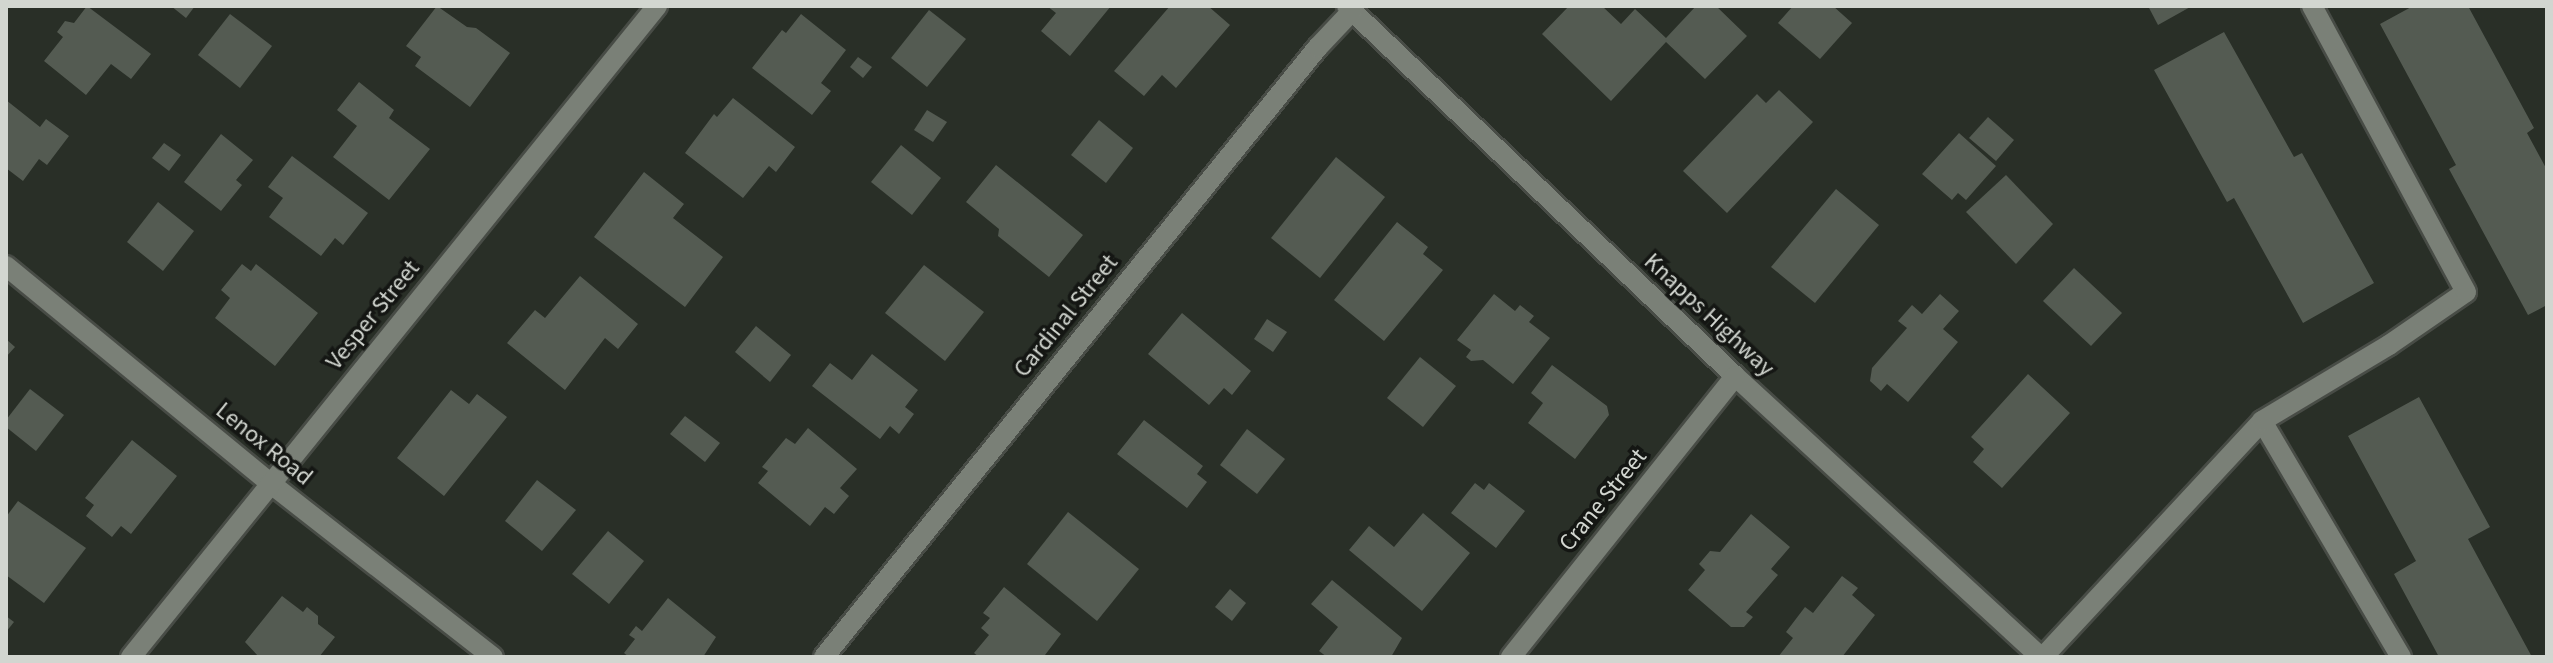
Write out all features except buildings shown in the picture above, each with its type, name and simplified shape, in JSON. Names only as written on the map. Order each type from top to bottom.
[{"type":"street","name":"Vesper Street","points":[[131,657],[657,6]]},
{"type":"street","points":[[2042,657],[2262,421],[2389,345],[2466,292],[2312,6]]},
{"type":"street","name":"Knapps Highway","points":[[1350,8],[1735,376],[2042,657]]},
{"type":"street","name":"Cardinal Street","points":[[824,657],[1350,8]]},
{"type":"street","name":"Lenox Road","points":[[6,266],[270,483],[493,657]]},
{"type":"street","name":"Crane Street","points":[[1511,657],[1735,376]]},
{"type":"street","points":[[2262,421],[2401,657]]}]
